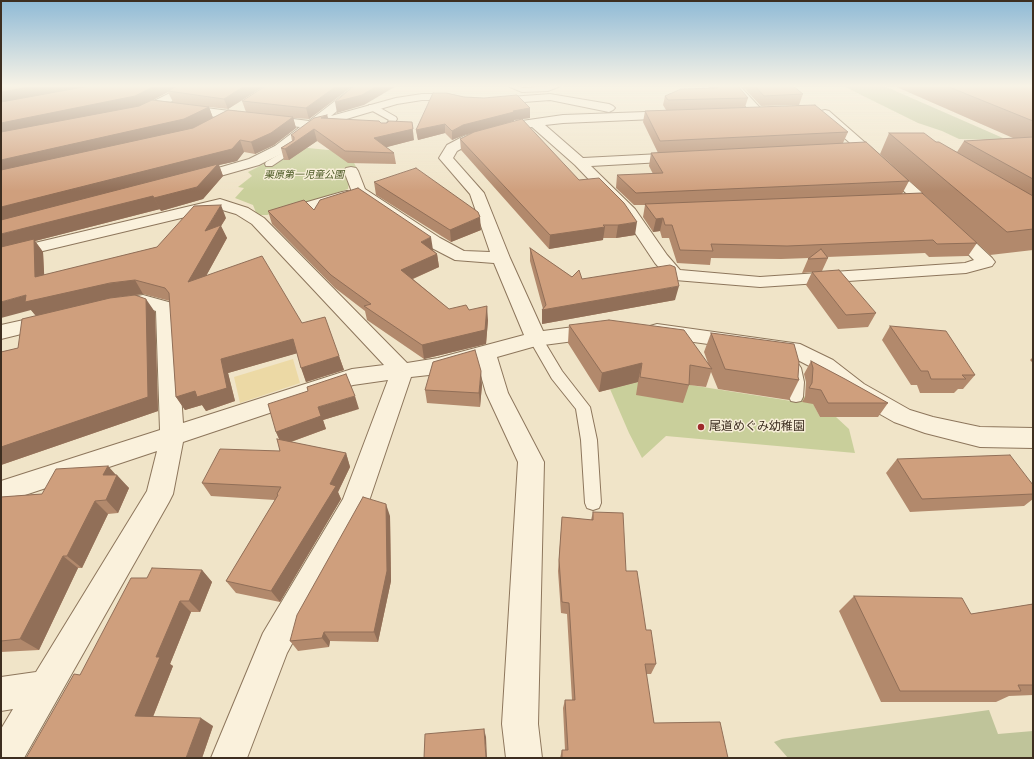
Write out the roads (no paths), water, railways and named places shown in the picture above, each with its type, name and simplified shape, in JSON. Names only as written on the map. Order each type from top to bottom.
[{"type":"street","points":[[212,125],[220,120]]},
{"type":"street","points":[[274,120],[311,125],[330,120]]},
{"type":"street","points":[[179,183],[254,162],[280,149],[317,120]]},
{"type":"street","points":[[536,340],[501,258],[477,193],[446,158],[452,148],[469,139],[486,122],[535,123],[553,120]]},
{"type":"street","points":[[535,123],[637,212],[662,260],[675,275],[760,282],[966,268],[986,262],[921,200],[856,148],[830,120]]},
{"type":"street","points":[[856,148],[886,148]]},
{"type":"street","points":[[580,162],[691,157]]},
{"type":"street","points":[[351,171],[359,191],[434,242],[461,256],[501,258]]},
{"type":"street","points":[[258,221],[359,191]]},
{"type":"street","points":[[897,200],[921,200]]},
{"type":"street","points":[[1,256],[220,204],[242,211],[258,221],[402,372]]},
{"type":"street","points":[[4,758],[160,494],[172,436],[165,307],[143,301],[104,307]]},
{"type":"street","points":[[1,332],[67,316]]},
{"type":"street","points":[[1,492],[352,377],[402,372],[438,366],[536,340],[617,328]]},
{"type":"street","points":[[640,330],[678,333],[793,349],[825,365],[856,390],[902,416],[933,426],[980,437],[1033,438]]},
{"type":"street","points":[[485,354],[497,394],[531,462],[520,724],[524,758]]},
{"type":"street","points":[[228,758],[274,644],[356,504],[402,372]]},
{"type":"street","points":[[1,694],[46,687]]},
{"type":"lane","points":[[386,131],[392,120]]},
{"type":"lane","points":[[269,164],[292,150],[280,149]]},
{"type":"lane","points":[[536,340],[557,375],[583,407],[589,440],[594,503]]},
{"type":"lane","points":[[789,348],[797,382],[796,397]]},
{"type":"place","name":"尾道めぐみ幼稚園","points":[[701,427]]},
{"type":"park label","name":"栗原第一児童公園","points":[[304,175]]}]
